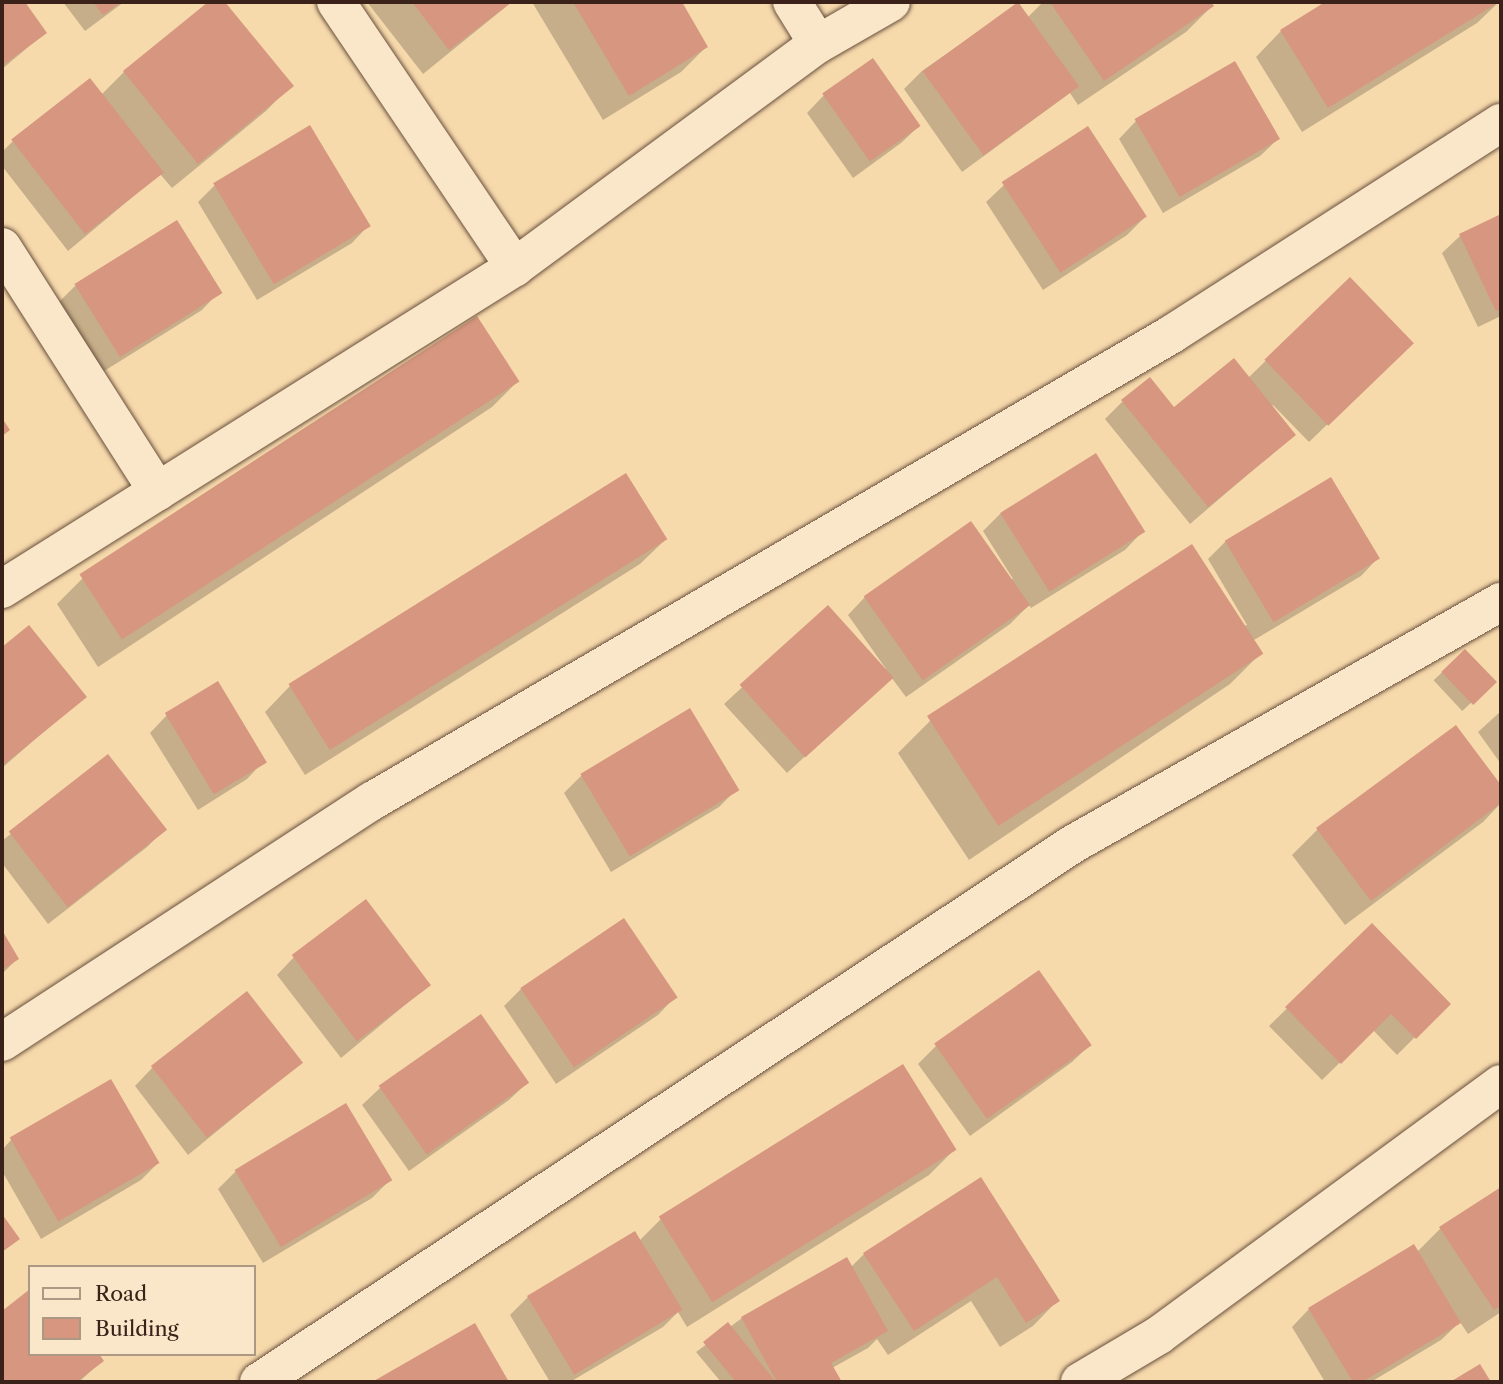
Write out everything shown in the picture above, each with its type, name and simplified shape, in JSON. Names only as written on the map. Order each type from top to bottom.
[{"type":"street","points":[[336,2],[515,267]]},
{"type":"street","points":[[792,2],[818,44]]},
{"type":"street","points":[[2,589],[515,267],[818,44],[891,2]]},
{"type":"street","points":[[2,1042],[372,802],[1172,334],[1501,123]]},
{"type":"street","points":[[2,247],[158,492]]},
{"type":"street","points":[[259,1382],[1073,844],[1501,602]]},
{"type":"street","points":[[1080,1382],[1159,1335],[1501,1084]]},
{"type":"building","points":[[2,2],[25,2],[47,33],[2,66]]},
{"type":"building","points":[[93,2],[121,2],[103,15]]},
{"type":"building","points":[[208,2],[225,2],[294,86],[198,164],[123,71]]},
{"type":"building","points":[[412,2],[512,2],[449,50]]},
{"type":"building","points":[[573,2],[682,2],[708,47],[629,96]]},
{"type":"building","points":[[1018,2],[1079,86],[984,155],[923,71]]},
{"type":"building","points":[[1050,2],[1211,2],[1214,6],[1104,81]]},
{"type":"building","points":[[1325,2],[1499,2],[1328,108],[1280,30]]},
{"type":"building","points":[[873,58],[921,126],[870,162],[822,94]]},
{"type":"building","points":[[1235,61],[1280,139],[1180,197],[1135,119]]},
{"type":"building","points":[[90,78],[164,173],[85,234],[11,140]]},
{"type":"building","points":[[310,125],[371,226],[274,284],[213,183]]},
{"type":"building","points":[[1088,126],[1147,217],[1060,273],[1002,182]]},
{"type":"building","points":[[1501,214],[1501,309],[1496,311],[1459,234]]},
{"type":"building","points":[[177,220],[223,293],[120,357],[74,284]]},
{"type":"building","points":[[1350,277],[1414,343],[1328,426],[1264,360]]},
{"type":"building","points":[[477,316],[519,381],[122,640],[79,574]]},
{"type":"building","points":[[1234,358],[1296,435],[1208,507],[1121,400],[1150,377],[1174,407]]},
{"type":"building","points":[[2,418],[10,430],[2,436]]},
{"type":"building","points":[[1096,453],[1145,532],[1049,592],[1000,513]]},
{"type":"building","points":[[626,473],[667,539],[330,750],[288,684]]},
{"type":"building","points":[[1331,477],[1380,558],[1274,622],[1225,541]]},
{"type":"building","points":[[971,521],[1030,605],[923,681],[864,596]]},
{"type":"building","points":[[1192,544],[1263,654],[998,826],[927,716]]},
{"type":"building","points":[[828,605],[894,678],[805,757],[740,685]]},
{"type":"building","points":[[29,625],[87,697],[2,766],[2,647]]},
{"type":"building","points":[[1465,649],[1497,682],[1473,705],[1441,672]]},
{"type":"building","points":[[218,681],[267,762],[214,794],[165,713]]},
{"type":"building","points":[[690,708],[739,790],[630,856],[580,774]]},
{"type":"building","points":[[1456,725],[1501,785],[1501,803],[1371,901],[1316,828]]},
{"type":"building","points":[[108,754],[167,830],[68,907],[9,832]]},
{"type":"building","points":[[366,899],[431,985],[357,1041],[292,955]]},
{"type":"building","points":[[624,918],[678,998],[574,1067],[520,988]]},
{"type":"building","points":[[1372,923],[1451,1004],[1416,1039],[1391,1014],[1341,1064],[1285,1007]]},
{"type":"building","points":[[2,930],[19,959],[2,970]]},
{"type":"building","points":[[1039,970],[1092,1045],[987,1119],[934,1043]]},
{"type":"building","points":[[247,991],[303,1063],[207,1138],[151,1066]]},
{"type":"building","points":[[481,1014],[529,1083],[427,1155],[379,1086]]},
{"type":"building","points":[[903,1064],[957,1150],[712,1302],[659,1217]]},
{"type":"building","points":[[111,1079],[160,1163],[58,1222],[10,1138]]},
{"type":"building","points":[[346,1103],[392,1180],[281,1247],[235,1170]]},
{"type":"building","points":[[981,1177],[1060,1301],[1026,1323],[997,1277],[914,1331],[863,1253]]},
{"type":"building","points":[[1501,1187],[1501,1305],[1494,1310],[1439,1227]]},
{"type":"building","points":[[2,1214],[20,1239],[2,1252]]},
{"type":"building","points":[[635,1231],[682,1310],[574,1375],[527,1296]]},
{"type":"building","points":[[1414,1244],[1461,1323],[1362,1382],[1353,1382],[1308,1308]]},
{"type":"building","points":[[847,1257],[888,1331],[831,1363],[842,1382],[777,1382],[741,1317]]},
{"type":"building","points":[[28,1291],[28,1356],[100,1356],[104,1361],[76,1382],[2,1382],[2,1311]]},
{"type":"building","points":[[728,1322],[775,1381],[736,1382],[703,1342]]},
{"type":"building","points":[[475,1323],[509,1382],[372,1382]]},
{"type":"building","points":[[1480,1364],[1491,1382],[1450,1382]]}]
